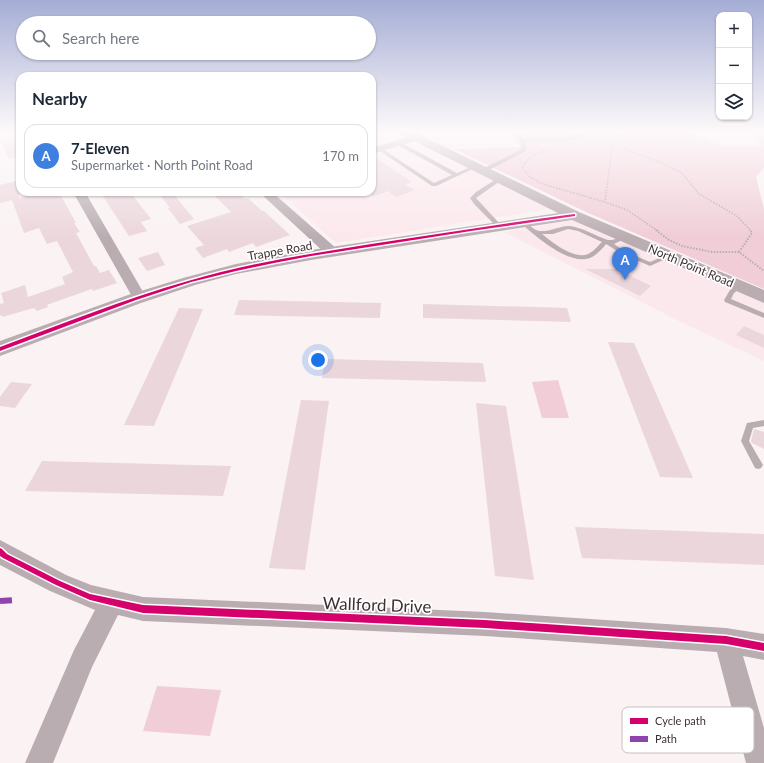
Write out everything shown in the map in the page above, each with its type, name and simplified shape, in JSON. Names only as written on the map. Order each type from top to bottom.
[{"type":"street","name":"North Point Road","points":[[473,167],[574,215],[764,298]]},
{"type":"street","points":[[81,196],[139,297]]},
{"type":"street","points":[[269,196],[332,252]]},
{"type":"street","name":"Trappe Road","points":[[0,349],[139,297],[216,274],[256,265],[332,252],[498,225],[574,215]]},
{"type":"street","name":"Wallford Drive","points":[[0,551],[5,556],[58,583],[90,597],[143,610],[485,624],[726,640],[764,647]]},
{"type":"street","points":[[39,763],[83,659],[111,603]]},
{"type":"street","points":[[726,640],[745,707]]},
{"type":"street","points":[[754,741],[760,763]]},
{"type":"lane","points":[[403,167],[434,185],[456,175],[486,167]]},
{"type":"lane","points":[[445,167],[456,175]]},
{"type":"lane","points":[[498,225],[476,203],[474,198],[478,193],[500,179]]},
{"type":"lane","points":[[521,222],[561,250],[581,257],[593,254],[606,242],[613,242],[624,237]]},
{"type":"lane","points":[[536,233],[553,232],[568,228],[580,230],[606,242],[624,253],[650,264],[669,256]]},
{"type":"lane","points":[[739,286],[732,292],[727,300],[764,316]]},
{"type":"lane","points":[[758,465],[745,441],[750,425],[764,423]]},
{"type":"path","points":[[522,167],[530,177],[552,188],[605,202],[627,210],[669,240],[682,246],[712,252],[739,252],[764,271]]},
{"type":"path","points":[[605,202],[609,167]]},
{"type":"path","points":[[669,167],[682,173],[699,194],[725,208],[748,226],[752,233],[739,252]]},
{"type":"shaded area","points":[[376,167],[472,167],[556,208],[336,243],[283,196],[376,196]]},
{"type":"shaded area","points":[[491,167],[764,167],[756,177],[764,209],[764,289],[586,212]]},
{"type":"shaded area","points":[[578,219],[764,303],[764,361],[681,322],[504,232]]},
{"type":"shaded area","points":[[558,380],[569,418],[542,418],[532,382]]},
{"type":"shaded area","points":[[157,686],[221,690],[210,736],[143,731]]},
{"type":"building","points":[[376,167],[389,167],[412,182],[405,185],[415,190],[396,197],[388,191],[376,196]]},
{"type":"building","points":[[16,181],[16,196],[19,196],[19,198],[26,196],[61,196],[80,232],[76,233],[94,266],[96,266],[100,273],[109,270],[117,283],[93,291],[92,289],[52,303],[47,305],[48,307],[37,311],[34,308],[2,317],[2,315],[0,316],[0,304],[4,303],[1,293],[25,285],[28,297],[65,284],[62,277],[73,272],[57,241],[47,244],[39,228],[24,233],[12,200],[0,203],[0,185]]},
{"type":"building","points":[[103,196],[133,196],[151,219],[141,222],[147,231],[129,236]]},
{"type":"building","points":[[161,196],[175,196],[194,219],[180,224],[168,208],[170,208]]},
{"type":"building","points":[[215,196],[242,196],[245,199],[248,198],[290,235],[256,247],[253,243],[229,252],[227,249],[203,258],[195,248],[204,245],[187,226],[231,212]]},
{"type":"building","points":[[158,252],[165,265],[147,271],[138,258]]},
{"type":"building","points":[[585,269],[617,269],[651,286],[640,296]]},
{"type":"building","points":[[239,300],[381,303],[380,318],[234,315]]},
{"type":"building","points":[[423,304],[567,308],[571,322],[423,318]]},
{"type":"building","points":[[179,308],[203,309],[154,426],[124,425]]},
{"type":"building","points":[[744,326],[764,335],[764,348],[736,335]]},
{"type":"building","points":[[608,342],[634,343],[693,478],[660,477]]},
{"type":"building","points":[[325,359],[483,363],[486,382],[322,378]]},
{"type":"building","points":[[11,382],[32,384],[15,408],[0,406],[0,397]]},
{"type":"building","points":[[301,400],[329,401],[305,570],[269,568]]},
{"type":"building","points":[[476,403],[506,406],[534,580],[495,576]]},
{"type":"building","points":[[754,429],[764,432],[764,449],[751,441]]},
{"type":"building","points":[[42,461],[231,466],[223,496],[25,491]]},
{"type":"building","points":[[575,527],[764,534],[764,565],[582,558]]},
{"type":"marked path","points":[[0,601],[17,600]]},
{"type":"cycle path","points":[[0,349],[107,308],[189,281],[236,269],[311,255],[574,215]]},
{"type":"cycle path","points":[[0,551],[5,556],[58,583],[90,597],[143,609],[485,624],[726,640],[764,647]]},
{"type":"place","name":"7-Eleven","points":[[625,280]]}]
